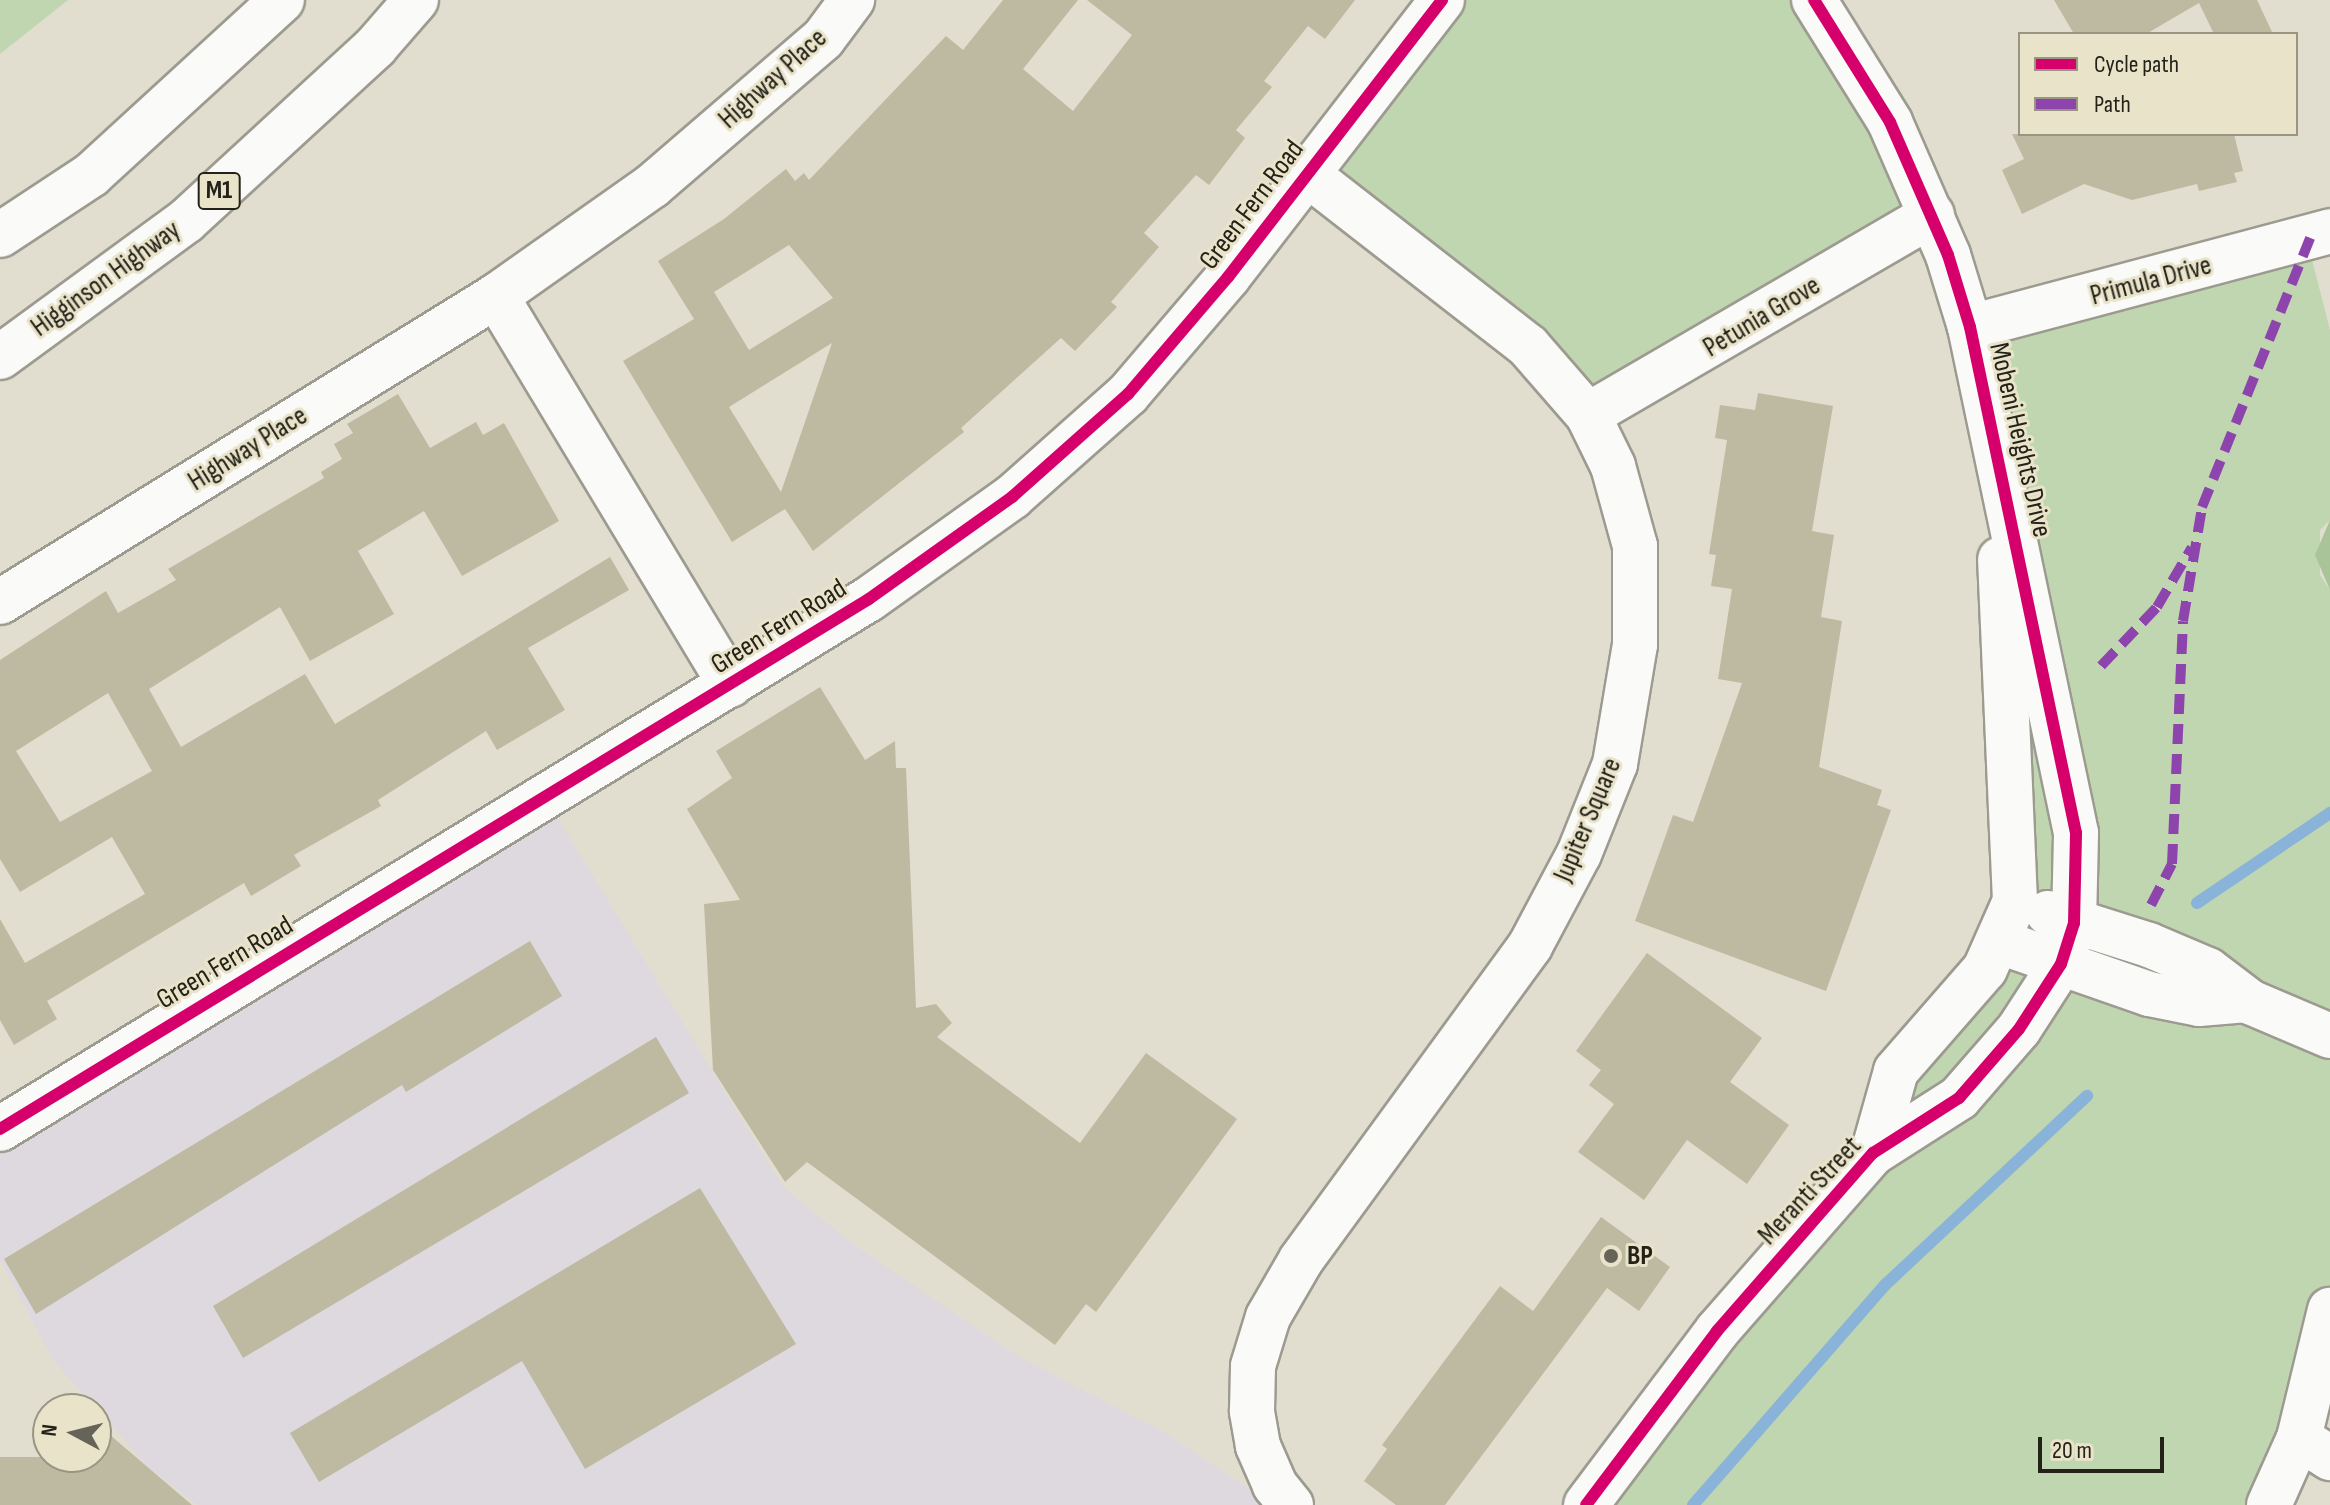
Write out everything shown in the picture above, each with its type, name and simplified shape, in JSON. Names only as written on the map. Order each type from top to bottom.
[{"type":"main road","points":[[0,235],[91,175],[282,0]]},
{"type":"main road","name":"Higginson Highway","points":[[0,357],[186,221],[376,46],[416,0]]},
{"type":"main road","name":"Highway Place","points":[[0,602],[496,296],[652,186],[823,39],[852,0]]},
{"type":"main road","name":"Green Fern Road","points":[[0,1129],[869,599],[1012,497],[1128,394],[1442,0]]},
{"type":"main road","name":"Mobeni Heights Drive","points":[[1814,0],[1890,122],[1932,215],[1970,327],[2003,498],[2023,558],[2076,833],[2074,923]]},
{"type":"main road","name":"Jupiter Square","points":[[1291,1505],[1264,1459],[1252,1411],[1253,1366],[1268,1317],[1301,1260],[1530,946],[1579,854],[1615,764],[1635,645],[1635,546],[1613,466],[1588,415],[1528,346],[1306,173]]},
{"type":"main road","name":"Petunia Grove","points":[[1588,415],[1932,215]]},
{"type":"main road","name":"Primula Drive","points":[[1970,327],[2330,231]]},
{"type":"main road","points":[[496,296],[731,685]]},
{"type":"main road","name":"Mobeni Heights Drive","points":[[2000,942],[2015,901],[2000,607],[2003,498]]},
{"type":"main road","points":[[2015,901],[2208,970],[2247,1000],[2330,1036]]},
{"type":"main road","name":"Meranti Street","points":[[1586,1505],[1717,1331],[1873,1153],[1959,1098],[2039,1004],[2061,964],[2074,923]]},
{"type":"main road","points":[[2000,942],[2061,964],[2199,1004],[2247,1000]]},
{"type":"main road","name":"Meranti Street","points":[[1873,1153],[1896,1071],[1985,969],[2000,942]]},
{"type":"main road","points":[[2269,1505],[2314,1448],[2330,1310]]},
{"type":"shaded area","points":[[546,799],[783,1187],[853,1244],[1016,1355],[1167,1434],[1273,1505],[198,1505],[151,1470],[112,1426],[112,1393],[82,1393],[53,1360],[0,1260],[0,1130]]},
{"type":"green space","points":[[0,0],[68,0],[0,54]]},
{"type":"green space","points":[[1443,0],[1813,0],[1932,214],[1588,411],[1307,173]]},
{"type":"green space","points":[[2306,236],[2330,330],[2330,520],[2320,530],[2320,575],[2330,590],[2330,1306],[2267,1505],[1585,1505],[1748,1292],[2000,939],[1998,554],[1970,327]]},
{"type":"green space","points":[[2330,520],[2330,590],[2315,555]]},
{"type":"building","points":[[1003,0],[1078,0],[1023,69],[1073,111],[1132,35],[1087,0],[1355,0],[1325,39],[1308,26],[1264,81],[1272,87],[1236,130],[1245,138],[1209,185],[1196,175],[1144,233],[1159,247],[1111,302],[1117,307],[1075,351],[1061,338],[961,428],[964,432],[813,551],[785,509],[732,542],[623,361],[694,319],[658,261],[724,219],[786,169],[795,181],[804,173],[809,180],[946,36],[963,50]],"holes":[[[789,245],[833,298],[749,350],[714,292]],[[832,343],[781,492],[729,407]]]},
{"type":"building","points":[[2054,0],[2257,0],[2272,32],[2213,32],[2199,3],[2149,32],[2073,32]]},
{"type":"building","points":[[2012,134],[2234,136],[2243,171],[2234,173],[2237,182],[2199,191],[2197,184],[2132,200],[2084,184],[2022,214],[2002,170],[2024,159]]},
{"type":"building","points":[[1758,393],[1833,406],[1812,531],[1834,535],[1821,617],[1842,621],[1819,767],[1882,790],[1877,805],[1891,810],[1826,991],[1635,921],[1673,815],[1693,822],[1742,683],[1718,679],[1732,589],[1711,586],[1716,555],[1709,554],[1727,440],[1715,438],[1720,405],[1755,410]]},
{"type":"building","points":[[398,394],[430,448],[476,422],[483,435],[504,423],[559,521],[462,576],[424,511],[358,551],[394,614],[310,661],[280,607],[149,689],[181,747],[305,674],[335,724],[610,557],[629,590],[528,648],[565,710],[497,750],[486,731],[378,800],[381,806],[294,855],[301,866],[251,896],[244,883],[47,1001],[57,1019],[14,1045],[0,1020],[0,919],[25,963],[145,894],[112,837],[20,892],[0,859],[0,660],[106,591],[118,613],[176,580],[168,569],[324,478],[321,472],[342,459],[334,444],[353,433],[347,424]],"holes":[[[108,693],[152,771],[60,822],[16,751]]]},
{"type":"building","points":[[820,687],[865,760],[895,741],[896,768],[906,768],[916,1008],[936,1004],[952,1023],[937,1037],[1080,1143],[1146,1053],[1237,1119],[1096,1312],[1086,1304],[1055,1345],[807,1162],[785,1182],[713,1070],[704,904],[740,900],[687,809],[732,778],[716,751]]},
{"type":"building","points":[[530,941],[562,996],[406,1092],[402,1085],[36,1314],[4,1259]]},
{"type":"building","points":[[1647,953],[1762,1038],[1730,1082],[1789,1125],[1747,1184],[1687,1140],[1644,1200],[1578,1152],[1614,1104],[1589,1085],[1601,1070],[1576,1051]]},
{"type":"building","points":[[656,1037],[689,1093],[243,1358],[213,1306]]},
{"type":"building","points":[[700,1188],[796,1344],[585,1469],[522,1361],[319,1482],[290,1433]]},
{"type":"building","points":[[1601,1217],[1670,1267],[1639,1311],[1607,1288],[1445,1505],[1396,1505],[1364,1481],[1387,1449],[1382,1445],[1500,1286],[1533,1311]]},
{"type":"building","points":[[112,1437],[192,1505],[0,1505],[0,1457],[32,1457],[32,1473],[112,1473]]},
{"type":"waterway","points":[[2197,903],[2330,813]]},
{"type":"waterway","points":[[1693,1505],[1885,1285],[2087,1096]]},
{"type":"marked path","points":[[2151,905],[2172,864],[2183,621],[2202,507],[2310,238]]},
{"type":"marked path","points":[[2101,666],[2157,607],[2192,547]]},
{"type":"cycle path","points":[[0,1129],[869,599],[1012,497],[1128,394],[1228,277],[1442,0]]},
{"type":"cycle path","points":[[1586,1505],[1717,1331],[1873,1153],[1959,1098],[2019,1029],[2061,964],[2074,923],[2076,833],[1970,327],[1948,255],[1890,122],[1814,0]]},
{"type":"place","name":"BP","points":[[1611,1256]]}]
